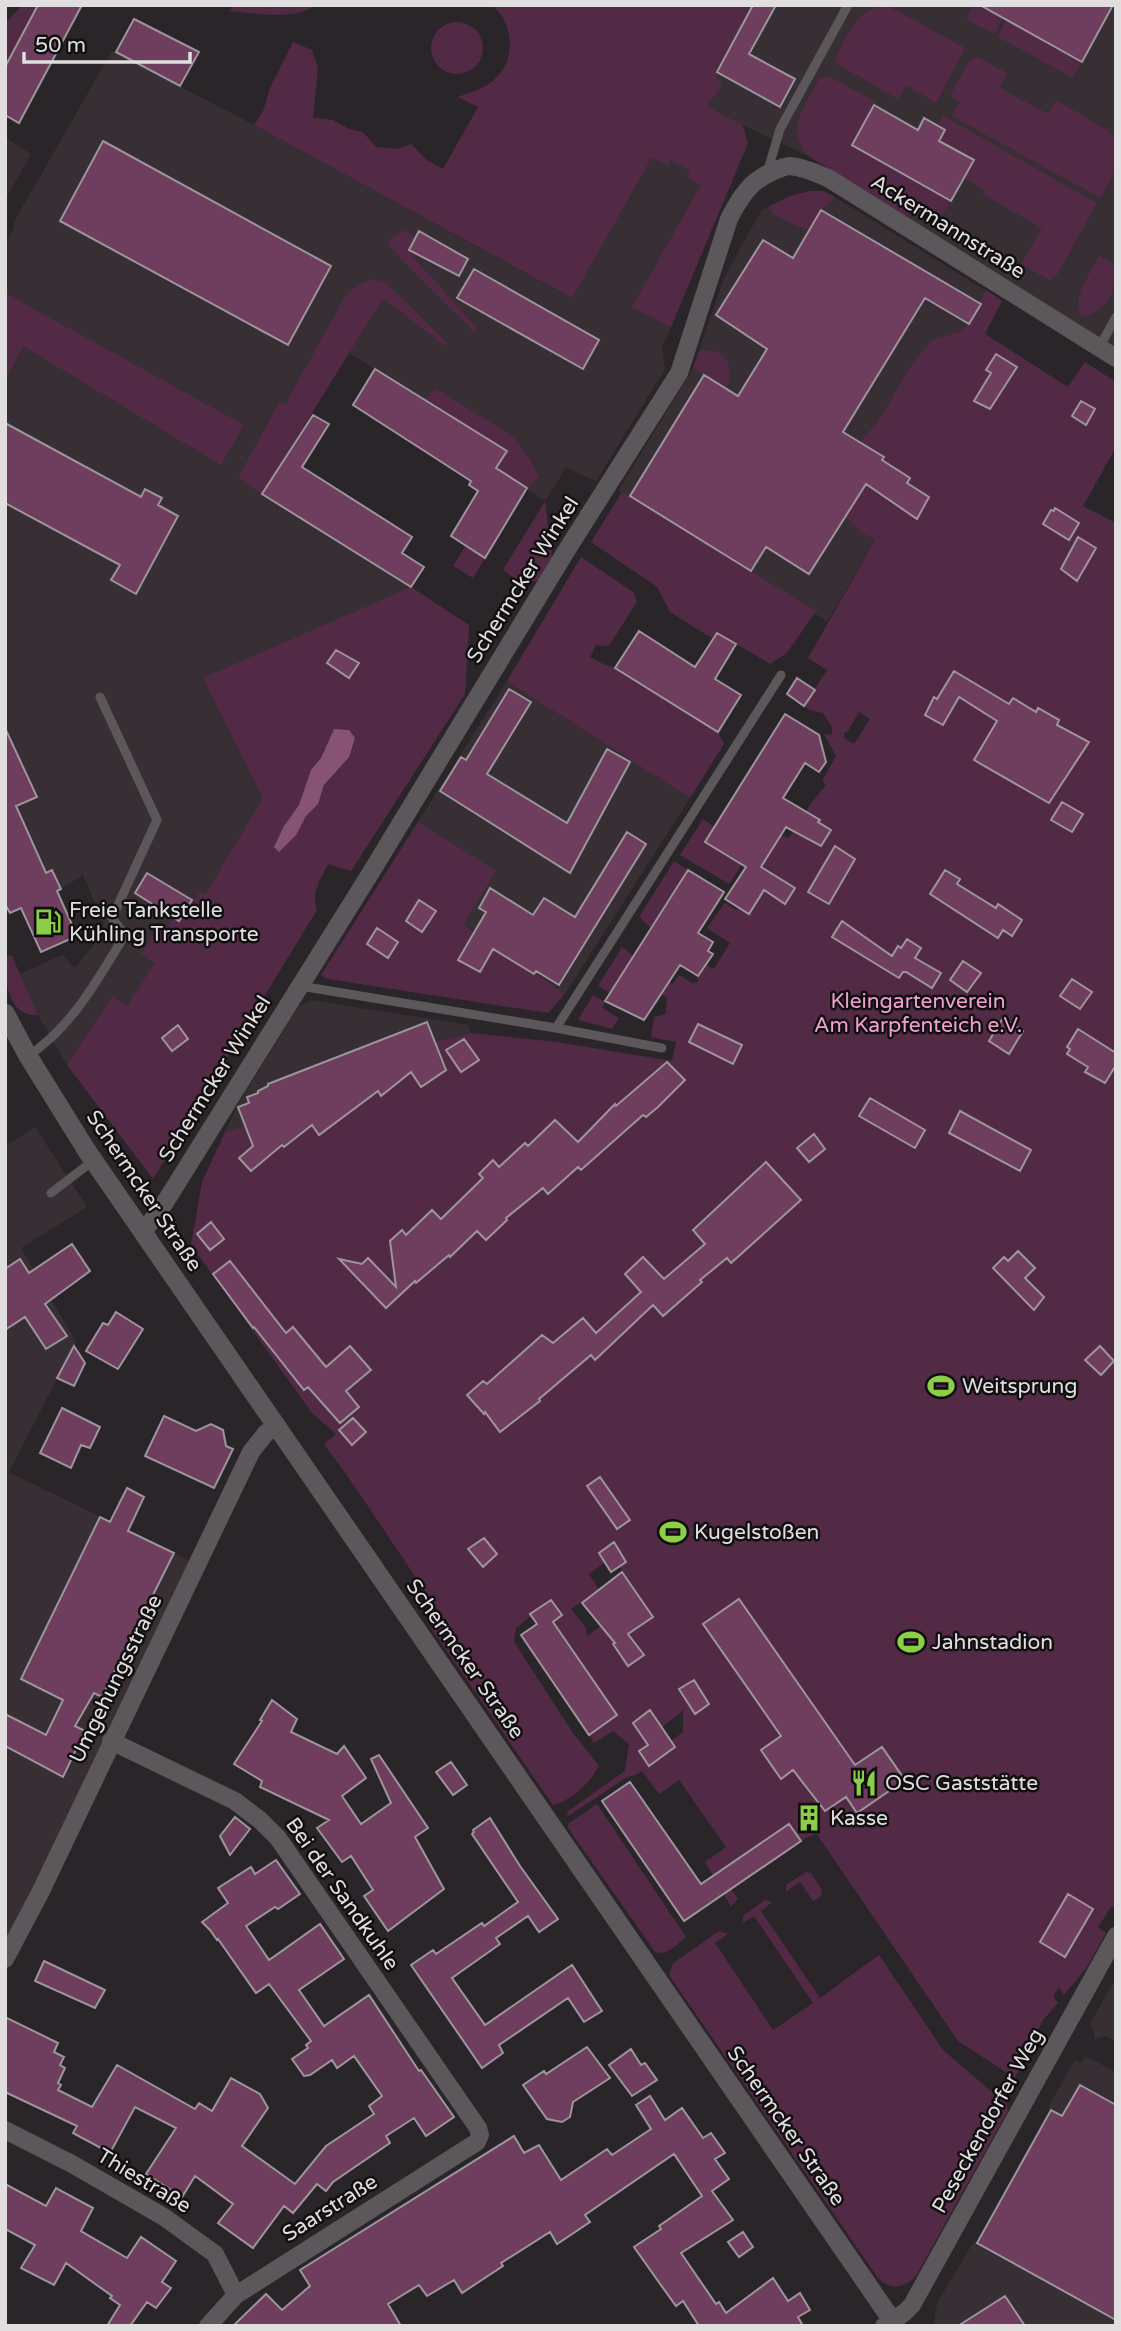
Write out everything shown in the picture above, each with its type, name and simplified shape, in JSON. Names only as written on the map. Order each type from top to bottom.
[{"type":"main road","name":"Schermcker Straße","points":[[7,1022],[94,1160],[891,2324]]},
{"type":"street","name":"Ackermannstraße","points":[[751,184],[787,166],[806,169],[828,178],[1116,358]]},
{"type":"street","name":"Schermcker Winkel","points":[[144,1231],[164,1204],[300,986],[568,548],[679,373],[729,219],[751,184]]},
{"type":"street","name":"Umgehungsstraße","points":[[5,1959],[40,1893],[251,1452],[266,1433],[277,1426]]},
{"type":"street","name":"Bei der Sandkuhle","points":[[111,1741],[236,1801],[278,1838],[478,2128],[480,2135]]},
{"type":"street","name":"Peseckendorfer Weg","points":[[891,2324],[912,2305],[1116,1937]]},
{"type":"street","name":"Thiestraße","points":[[5,2130],[72,2164],[164,2217],[215,2254],[236,2295]]},
{"type":"street","name":"Saarstraße","points":[[208,2326],[236,2295],[477,2142],[480,2135]]},
{"type":"lane","points":[[767,174],[780,129],[848,5]]},
{"type":"lane","points":[[1099,348],[1116,317]]},
{"type":"lane","points":[[556,1028],[781,675]]},
{"type":"lane","points":[[28,1056],[46,1044],[79,1008],[125,935],[112,918],[157,820],[100,697]]},
{"type":"lane","name":"Schermcker Winkel","points":[[300,986],[662,1048]]},
{"type":"lane","points":[[51,1193],[94,1160]]},
{"type":"shaded area","points":[[712,5],[1116,5],[1116,347],[810,157],[743,125],[748,143],[662,348],[665,369],[596,481],[566,468],[545,501],[496,468],[506,450],[323,337],[286,404],[278,404],[239,478],[469,625],[465,694],[351,871],[328,864],[314,892],[88,1090],[67,1065],[38,1015],[20,974],[62,955],[75,968],[99,938],[104,923],[83,875],[61,889],[51,870],[5,892],[5,245],[15,220],[112,51],[564,294]]},
{"type":"shaded area","points":[[5,137],[31,154],[5,200]]},
{"type":"shaded area","points":[[823,191],[835,197],[1002,301],[862,532],[875,540],[827,622],[794,598],[618,491],[693,368],[724,278],[762,210],[790,196]]},
{"type":"shaded area","points":[[507,681],[690,798],[565,994],[463,925],[418,822]]},
{"type":"shaded area","points":[[334,729],[349,730],[355,738],[349,757],[324,785],[318,804],[306,816],[296,835],[279,852],[274,847],[284,826],[299,805],[311,770],[321,758]]},
{"type":"shaded area","points":[[311,1000],[468,1025],[471,1033],[435,1042],[246,1126],[225,1132],[237,1106],[299,1006]]},
{"type":"shaded area","points":[[35,1127],[87,1207],[21,1248],[76,1342],[9,1472],[190,1561],[5,1946],[5,1147]]},
{"type":"shaded area","points":[[1116,1978],[1116,2042],[1106,2036],[1094,2039],[1090,2024]]},
{"type":"shaded area","points":[[1085,2056],[1116,2072],[1116,2326],[934,2326],[937,2303],[974,2241],[978,2242],[1051,2110],[1048,2108],[1075,2060],[1081,2063]]},
{"type":"green space","points":[[22,5],[38,5],[5,67],[5,24]]},
{"type":"green space","points":[[233,5],[317,5],[297,13],[274,15],[229,11]]},
{"type":"green space","points":[[492,5],[753,5],[717,72],[716,76],[722,86],[706,106],[742,125],[748,143],[671,327],[632,307],[701,185],[687,177],[690,171],[671,160],[667,165],[652,157],[572,298],[254,125],[263,111],[270,88],[293,42],[312,50],[318,68],[313,118],[333,120],[349,129],[363,132],[376,147],[397,149],[411,144],[427,160],[443,169],[478,107],[458,97],[480,89],[494,80],[508,59],[508,30],[499,12]]},
{"type":"green space","points":[[886,5],[965,48],[936,103],[906,85],[898,99],[837,64],[835,58],[854,24],[868,11]]},
{"type":"green space","points":[[974,5],[979,5],[1002,18],[994,34],[966,19]]},
{"type":"green space","points":[[1006,20],[1082,62],[1073,78],[998,37]]},
{"type":"green space","points":[[457,22],[467,24],[475,30],[481,38],[481,58],[475,66],[467,72],[457,74],[447,72],[439,66],[433,58],[431,48],[433,38],[439,30],[447,24]]},
{"type":"green space","points":[[978,57],[1007,73],[1000,88],[1048,114],[1056,100],[1107,130],[1116,139],[1116,171],[1100,198],[952,116],[960,102],[950,96],[970,60]]},
{"type":"green space","points":[[832,78],[876,102],[852,146],[951,201],[942,215],[916,201],[907,217],[810,157],[802,147],[797,128],[808,99],[819,79]]},
{"type":"green space","points":[[943,116],[1097,203],[1057,275],[1049,280],[1021,264],[1042,228],[982,194],[985,190],[964,178],[974,160],[931,137]]},
{"type":"green space","points":[[823,191],[835,197],[823,208],[810,230],[772,213],[769,206],[790,196]]},
{"type":"green space","points":[[404,230],[415,237],[408,251],[477,328],[475,333],[388,245],[392,237]]},
{"type":"green space","points":[[1099,256],[1116,265],[1112,291],[1105,304],[1083,317],[1078,312],[1079,297]]},
{"type":"green space","points":[[372,279],[387,284],[447,343],[445,346],[383,298],[262,494],[238,478],[278,404],[286,403],[347,293]]},
{"type":"green space","name":"Kleingartenverein Am Karpfenteich e.V.","points":[[986,290],[1002,301],[985,334],[1068,387],[1085,362],[1116,382],[1116,447],[1083,506],[1116,523],[1116,1907],[1111,1907],[1098,1927],[1106,1933],[1087,1967],[1064,1995],[1059,1987],[1053,1996],[1058,2003],[1043,2020],[1015,2078],[958,2041],[816,1833],[801,1841],[788,1824],[719,1871],[738,1899],[731,1907],[705,1862],[726,1847],[679,1780],[659,1794],[642,1771],[627,1777],[567,1817],[568,1811],[625,1771],[629,1744],[613,1731],[594,1743],[589,1735],[617,1715],[553,1622],[562,1615],[551,1600],[516,1628],[514,1642],[573,1733],[599,1766],[580,1790],[553,1805],[431,1628],[443,1618],[324,1444],[336,1434],[312,1413],[191,1245],[202,1182],[225,1132],[246,1126],[276,1103],[435,1042],[471,1033],[557,1042],[672,1061],[676,1042],[651,1037],[654,1017],[666,1014],[667,997],[660,995],[668,981],[673,984],[679,975],[692,983],[698,982],[698,976],[706,965],[714,969],[730,943],[707,928],[725,903],[736,910],[738,907],[749,913],[771,879],[742,864],[729,884],[680,855],[703,819],[714,827],[706,841],[763,829],[789,838],[826,785],[822,781],[836,756],[824,734],[832,735],[832,727],[823,713],[804,706],[827,670],[808,658],[875,540],[861,532],[846,517],[867,482],[860,443],[879,420],[912,364],[932,340],[959,332],[969,324]],"holes":[[[859,712],[870,719],[854,744],[844,738],[844,733]],[[605,1562],[619,1566],[641,1598],[587,1636],[586,1628],[571,1609],[599,1590],[589,1574]],[[694,1680],[709,1704],[695,1714],[680,1689]],[[650,1710],[662,1727],[683,1711],[683,1732],[671,1741],[675,1747],[649,1765],[639,1751],[648,1745],[633,1723]]]},
{"type":"green space","points":[[5,293],[244,425],[221,465],[23,346],[5,381]]},
{"type":"green space","points":[[704,350],[719,353],[724,357],[730,374],[727,388],[693,368],[699,352]]},
{"type":"green space","points":[[436,388],[513,437],[530,459],[539,477],[527,488],[496,468],[506,450],[425,400]]},
{"type":"green space","points":[[622,492],[816,611],[787,653],[770,664],[718,633],[713,639],[670,612],[657,587],[591,542]]},
{"type":"green space","points":[[545,501],[552,558],[538,580],[522,584],[503,570]]},
{"type":"green space","points":[[466,545],[485,558],[473,578],[453,566]]},
{"type":"green space","points":[[581,557],[633,592],[637,602],[610,644],[596,645],[590,657],[615,668],[718,732],[724,744],[690,798],[507,681]]},
{"type":"green space","points":[[411,587],[469,625],[465,694],[351,871],[328,864],[316,892],[317,910],[153,1179],[67,1065],[112,997],[127,1006],[155,963],[141,954],[160,925],[166,929],[174,917],[179,921],[200,892],[205,895],[263,798],[203,678]],"holes":[[[324,748],[349,757],[324,785],[318,804],[306,816],[296,835],[284,826],[299,805],[311,770],[321,758]]]},
{"type":"green space","points":[[418,822],[496,871],[463,925],[565,994],[548,1013],[328,979],[321,975]]},
{"type":"green space","points":[[674,861],[688,870],[651,928],[639,917]]},
{"type":"green space","points":[[622,947],[633,956],[610,993],[598,986]]},
{"type":"green space","points":[[12,956],[38,1015],[20,1010],[10,995],[5,966],[5,957]]},
{"type":"green space","points":[[593,995],[605,1002],[602,1008],[619,1018],[612,1029],[578,1020]]},
{"type":"green space","points":[[597,1804],[686,1937],[669,1950],[656,1953],[568,1828],[568,1824]]},
{"type":"green space","points":[[806,1872],[811,1873],[822,1890],[821,1896],[813,1901],[800,1882],[786,1892],[786,1885]]},
{"type":"green space","points":[[765,1900],[772,1902],[761,1911],[820,1998],[879,1955],[943,2050],[999,2098],[1005,2097],[1008,2111],[916,2276],[902,2285],[888,2285],[878,2278],[669,1975],[673,1963],[719,1931],[728,1934],[715,1943],[773,2030],[813,2003],[754,1916],[743,1923],[743,1916]]},
{"type":"building","points":[[38,5],[82,5],[19,123],[5,115],[5,67]]},
{"type":"building","points":[[753,5],[776,5],[749,54],[795,79],[780,107],[717,72]]},
{"type":"building","points":[[980,5],[1113,5],[1082,62]]},
{"type":"building","points":[[134,19],[199,52],[180,86],[116,52]]},
{"type":"building","points":[[874,105],[918,130],[924,118],[945,130],[939,141],[974,160],[951,201],[852,145]]},
{"type":"building","points":[[103,141],[331,266],[288,345],[60,221]]},
{"type":"building","points":[[821,210],[981,304],[969,324],[925,298],[843,432],[884,457],[882,460],[910,478],[907,483],[929,497],[917,519],[866,484],[809,574],[766,547],[751,571],[630,496],[704,375],[738,396],[767,349],[716,315],[763,240],[793,258]]},
{"type":"building","points":[[419,231],[468,259],[459,276],[409,250]]},
{"type":"building","points":[[474,269],[599,340],[583,369],[457,298]]},
{"type":"building","points":[[996,354],[1017,367],[990,409],[974,401],[991,373],[986,370]]},
{"type":"building","points":[[375,369],[507,451],[496,468],[527,488],[485,558],[451,536],[478,491],[469,485],[471,481],[353,405]]},
{"type":"building","points":[[1081,401],[1095,409],[1086,425],[1072,416]]},
{"type":"building","points":[[313,415],[329,424],[302,467],[412,537],[402,553],[424,567],[411,587],[262,494]]},
{"type":"building","points":[[5,423],[141,497],[145,489],[162,498],[158,505],[178,516],[136,594],[111,580],[120,565],[5,503]]},
{"type":"building","points":[[1055,508],[1079,523],[1069,540],[1043,524]]},
{"type":"building","points":[[1078,537],[1096,548],[1077,581],[1061,569]]},
{"type":"building","points":[[639,631],[695,667],[717,633],[736,644],[715,679],[741,695],[718,732],[615,668]]},
{"type":"building","points":[[336,650],[359,663],[349,678],[327,663]]},
{"type":"building","points":[[954,671],[1009,704],[1013,698],[1036,712],[1038,708],[1059,720],[1057,725],[1089,742],[1049,803],[974,760],[997,721],[959,697],[943,725],[925,715],[934,697],[937,699]]},
{"type":"building","points":[[797,678],[815,690],[804,706],[787,694]]},
{"type":"building","points":[[509,689],[531,702],[487,774],[567,823],[607,749],[630,762],[570,873],[440,791],[461,757],[466,760]]},
{"type":"building","points":[[785,714],[819,735],[826,762],[819,772],[805,763],[783,798],[820,820],[818,822],[831,830],[821,846],[786,827],[761,867],[795,888],[785,904],[764,890],[749,914],[725,899],[746,867],[705,842]]},
{"type":"building","points":[[5,728],[37,797],[16,806],[46,873],[52,870],[61,889],[57,891],[77,936],[41,952],[21,908],[10,913],[5,904]]},
{"type":"building","points":[[1062,802],[1083,814],[1072,832],[1051,820]]},
{"type":"building","points":[[627,832],[646,844],[559,985],[536,971],[534,974],[493,949],[480,972],[458,960],[486,912],[479,908],[490,888],[533,915],[544,898],[575,917]]},
{"type":"building","points":[[835,846],[855,859],[829,904],[808,892]]},
{"type":"building","points":[[688,870],[724,892],[698,933],[713,942],[708,951],[713,954],[698,976],[680,965],[644,1020],[605,1001]]},
{"type":"building","points":[[945,870],[960,879],[957,884],[996,908],[998,904],[1022,920],[1012,936],[1003,930],[998,938],[930,894]]},
{"type":"building","points":[[147,873],[192,900],[179,921],[135,893]]},
{"type":"building","points":[[419,900],[436,911],[422,932],[406,921]]},
{"type":"building","points":[[842,921],[892,956],[898,946],[901,948],[907,939],[921,948],[915,958],[941,973],[932,988],[906,972],[899,978],[832,937]]},
{"type":"building","points":[[377,928],[398,942],[388,958],[367,944]]},
{"type":"building","points":[[963,961],[981,973],[967,992],[950,980]]},
{"type":"building","points":[[1072,979],[1092,992],[1080,1009],[1060,996]]},
{"type":"building","points":[[1003,1018],[1023,1031],[1009,1054],[989,1041]]},
{"type":"building","points":[[427,1022],[446,1070],[421,1087],[411,1072],[381,1096],[378,1091],[319,1135],[312,1125],[251,1171],[239,1158],[253,1146],[238,1107],[249,1103],[247,1097],[258,1093],[268,1084]]},
{"type":"building","points":[[698,1024],[742,1045],[733,1064],[689,1042]]},
{"type":"building","points":[[178,1025],[188,1039],[172,1051],[162,1038]]},
{"type":"building","points":[[1078,1029],[1116,1053],[1116,1065],[1105,1083],[1085,1072],[1088,1067],[1067,1054],[1070,1049],[1067,1047]]},
{"type":"building","points":[[464,1039],[479,1060],[461,1072],[446,1050]]},
{"type":"building","points":[[667,1062],[685,1080],[658,1107],[646,1117],[643,1115],[581,1170],[578,1167],[548,1194],[543,1188],[506,1218],[486,1240],[477,1231],[450,1257],[449,1255],[416,1283],[415,1281],[386,1308],[339,1259],[362,1264],[368,1258],[396,1287],[390,1241],[402,1230],[406,1235],[432,1210],[441,1219],[483,1178],[479,1174],[493,1160],[499,1167],[525,1143],[528,1146],[555,1120],[578,1142],[615,1104],[616,1106]]},
{"type":"building","points":[[870,1098],[925,1130],[915,1148],[859,1116]]},
{"type":"building","points":[[960,1111],[1031,1150],[1020,1171],[949,1133]]},
{"type":"building","points":[[814,1134],[825,1149],[809,1162],[797,1148]]},
{"type":"building","points":[[766,1162],[801,1200],[731,1263],[727,1258],[700,1280],[702,1282],[663,1316],[653,1305],[595,1360],[591,1355],[539,1399],[540,1401],[500,1432],[485,1412],[484,1414],[467,1395],[483,1381],[487,1384],[542,1335],[553,1343],[583,1318],[596,1333],[641,1292],[625,1274],[643,1257],[664,1279],[705,1244],[693,1230]]},
{"type":"building","points":[[211,1222],[224,1239],[210,1250],[197,1234]]},
{"type":"building","points":[[72,1244],[90,1271],[45,1304],[67,1336],[46,1349],[25,1317],[5,1330],[5,1269],[20,1259],[29,1273]]},
{"type":"building","points":[[1018,1251],[1035,1268],[1025,1278],[1044,1297],[1034,1310],[993,1268],[1004,1257],[1008,1261]]},
{"type":"building","points":[[230,1261],[286,1333],[293,1327],[326,1367],[350,1346],[371,1370],[346,1391],[359,1407],[340,1423],[308,1387],[304,1390],[213,1274]]},
{"type":"building","points":[[116,1312],[143,1329],[118,1369],[86,1351],[103,1323],[108,1325]]},
{"type":"building","points":[[74,1346],[85,1363],[74,1386],[57,1378]]},
{"type":"building","points":[[1100,1346],[1114,1361],[1101,1375],[1085,1360]]},
{"type":"building","points":[[62,1408],[100,1427],[90,1448],[81,1445],[71,1468],[40,1453]]},
{"type":"building","points":[[164,1416],[196,1431],[211,1424],[223,1430],[226,1446],[233,1449],[214,1488],[145,1456]]},
{"type":"building","points":[[353,1418],[366,1432],[352,1445],[339,1430]]},
{"type":"building","points":[[600,1477],[630,1520],[617,1529],[587,1486]]},
{"type":"building","points":[[127,1488],[144,1497],[128,1531],[174,1553],[102,1697],[94,1693],[75,1726],[85,1731],[63,1777],[5,1746],[5,1714],[46,1735],[63,1700],[21,1679],[100,1517],[110,1522]]},
{"type":"building","points":[[484,1538],[497,1554],[483,1567],[468,1549]]},
{"type":"building","points":[[614,1542],[626,1562],[611,1572],[599,1553]]},
{"type":"building","points":[[622,1572],[653,1617],[628,1634],[644,1655],[628,1666],[613,1644],[615,1643],[582,1603]]},
{"type":"building","points":[[739,1599],[855,1765],[882,1747],[905,1780],[857,1813],[846,1797],[825,1811],[793,1770],[781,1779],[761,1750],[781,1736],[703,1624]]},
{"type":"building","points":[[551,1600],[562,1615],[553,1622],[617,1715],[589,1735],[521,1635],[537,1624],[530,1614]]},
{"type":"building","points":[[694,1680],[709,1704],[695,1714],[679,1689]]},
{"type":"building","points":[[272,1700],[297,1719],[291,1732],[337,1754],[344,1746],[366,1778],[342,1796],[361,1824],[391,1803],[371,1759],[379,1755],[428,1828],[415,1837],[444,1889],[388,1931],[364,1896],[373,1890],[351,1856],[342,1862],[317,1828],[329,1820],[260,1787],[262,1781],[234,1764],[262,1721],[260,1720]]},
{"type":"building","points":[[650,1710],[675,1747],[649,1766],[639,1751],[648,1745],[633,1723]]},
{"type":"building","points":[[451,1762],[467,1785],[453,1795],[436,1772]]},
{"type":"building","points":[[630,1782],[701,1884],[789,1824],[801,1841],[684,1921],[602,1801]]},
{"type":"building","points":[[235,1817],[250,1829],[230,1855],[220,1836]]},
{"type":"building","points":[[490,1818],[558,1919],[539,1932],[528,1916],[496,1938],[500,1944],[452,1978],[485,2025],[572,1965],[602,2011],[584,2022],[568,1998],[499,2045],[503,2053],[482,2068],[411,1965],[433,1950],[436,1954],[482,1923],[484,1926],[518,1902],[472,1834],[473,1830]]},
{"type":"building","points":[[276,1860],[300,1894],[246,1926],[269,1960],[320,1924],[344,1959],[299,1990],[324,2026],[369,1995],[419,2071],[421,2070],[454,2117],[426,2136],[414,2118],[386,2136],[390,2143],[333,2182],[326,2191],[317,2184],[293,2213],[284,2206],[253,2248],[218,2223],[233,2204],[195,2176],[182,2197],[146,2174],[176,2128],[135,2107],[110,2153],[73,2133],[77,2126],[5,2092],[5,2017],[58,2043],[54,2052],[64,2057],[60,2065],[65,2068],[58,2083],[61,2085],[58,2090],[92,2107],[117,2065],[195,2109],[199,2103],[212,2111],[231,2078],[260,2094],[268,2108],[242,2146],[295,2184],[326,2146],[374,2114],[369,2106],[382,2096],[354,2056],[337,2068],[332,2060],[310,2075],[304,2076],[292,2059],[308,2048],[306,2045],[311,2041],[269,1984],[256,1993],[218,1939],[202,1922],[228,1903],[218,1888],[251,1867],[255,1874]]},
{"type":"building","points":[[1068,1894],[1093,1909],[1065,1957],[1040,1942]]},
{"type":"building","points":[[44,1961],[105,1990],[95,2008],[35,1981]]},
{"type":"building","points":[[587,2047],[610,2078],[573,2102],[570,2117],[562,2122],[547,2119],[523,2085],[544,2071],[546,2074]]},
{"type":"building","points":[[631,2049],[641,2065],[645,2063],[657,2080],[632,2096],[609,2065]]},
{"type":"building","points":[[1080,2085],[1116,2105],[1116,2320],[977,2243],[1051,2110],[1062,2116]]},
{"type":"building","points":[[650,2096],[665,2120],[682,2108],[703,2138],[711,2133],[725,2153],[715,2159],[729,2179],[712,2191],[733,2220],[681,2253],[716,2304],[719,2302],[726,2313],[773,2278],[788,2301],[800,2293],[810,2310],[798,2317],[803,2326],[699,2326],[683,2301],[676,2306],[634,2247],[702,2196],[674,2154],[585,2215],[590,2222],[557,2244],[550,2232],[501,2263],[503,2266],[462,2293],[454,2280],[427,2296],[419,2285],[388,2304],[401,2326],[233,2326],[266,2294],[282,2310],[310,2286],[300,2270],[514,2136],[524,2153],[539,2145],[561,2180],[607,2149],[612,2155],[651,2129],[636,2105]]},
{"type":"building","points":[[5,2184],[46,2206],[56,2188],[93,2208],[81,2231],[127,2258],[141,2237],[176,2261],[162,2282],[171,2288],[156,2308],[147,2302],[130,2326],[107,2326],[120,2305],[110,2298],[112,2296],[66,2263],[54,2285],[21,2268],[35,2245],[5,2229]]},
{"type":"building","points":[[743,2232],[753,2247],[739,2257],[728,2242]]},
{"type":"building","points":[[1005,2296],[1025,2326],[958,2326]]},
{"type":"place","name":"Freie Tankstelle Kühling Transporte","points":[[48,922]]},
{"type":"place","name":"Weitsprung","points":[[941,1386]]},
{"type":"place","name":"Kugelstoßen","points":[[673,1532]]},
{"type":"place","name":"Jahnstadion","points":[[911,1642]]},
{"type":"place","name":"OSC Gaststätte","points":[[864,1783]]},
{"type":"place","name":"Kasse","points":[[809,1818]]}]
